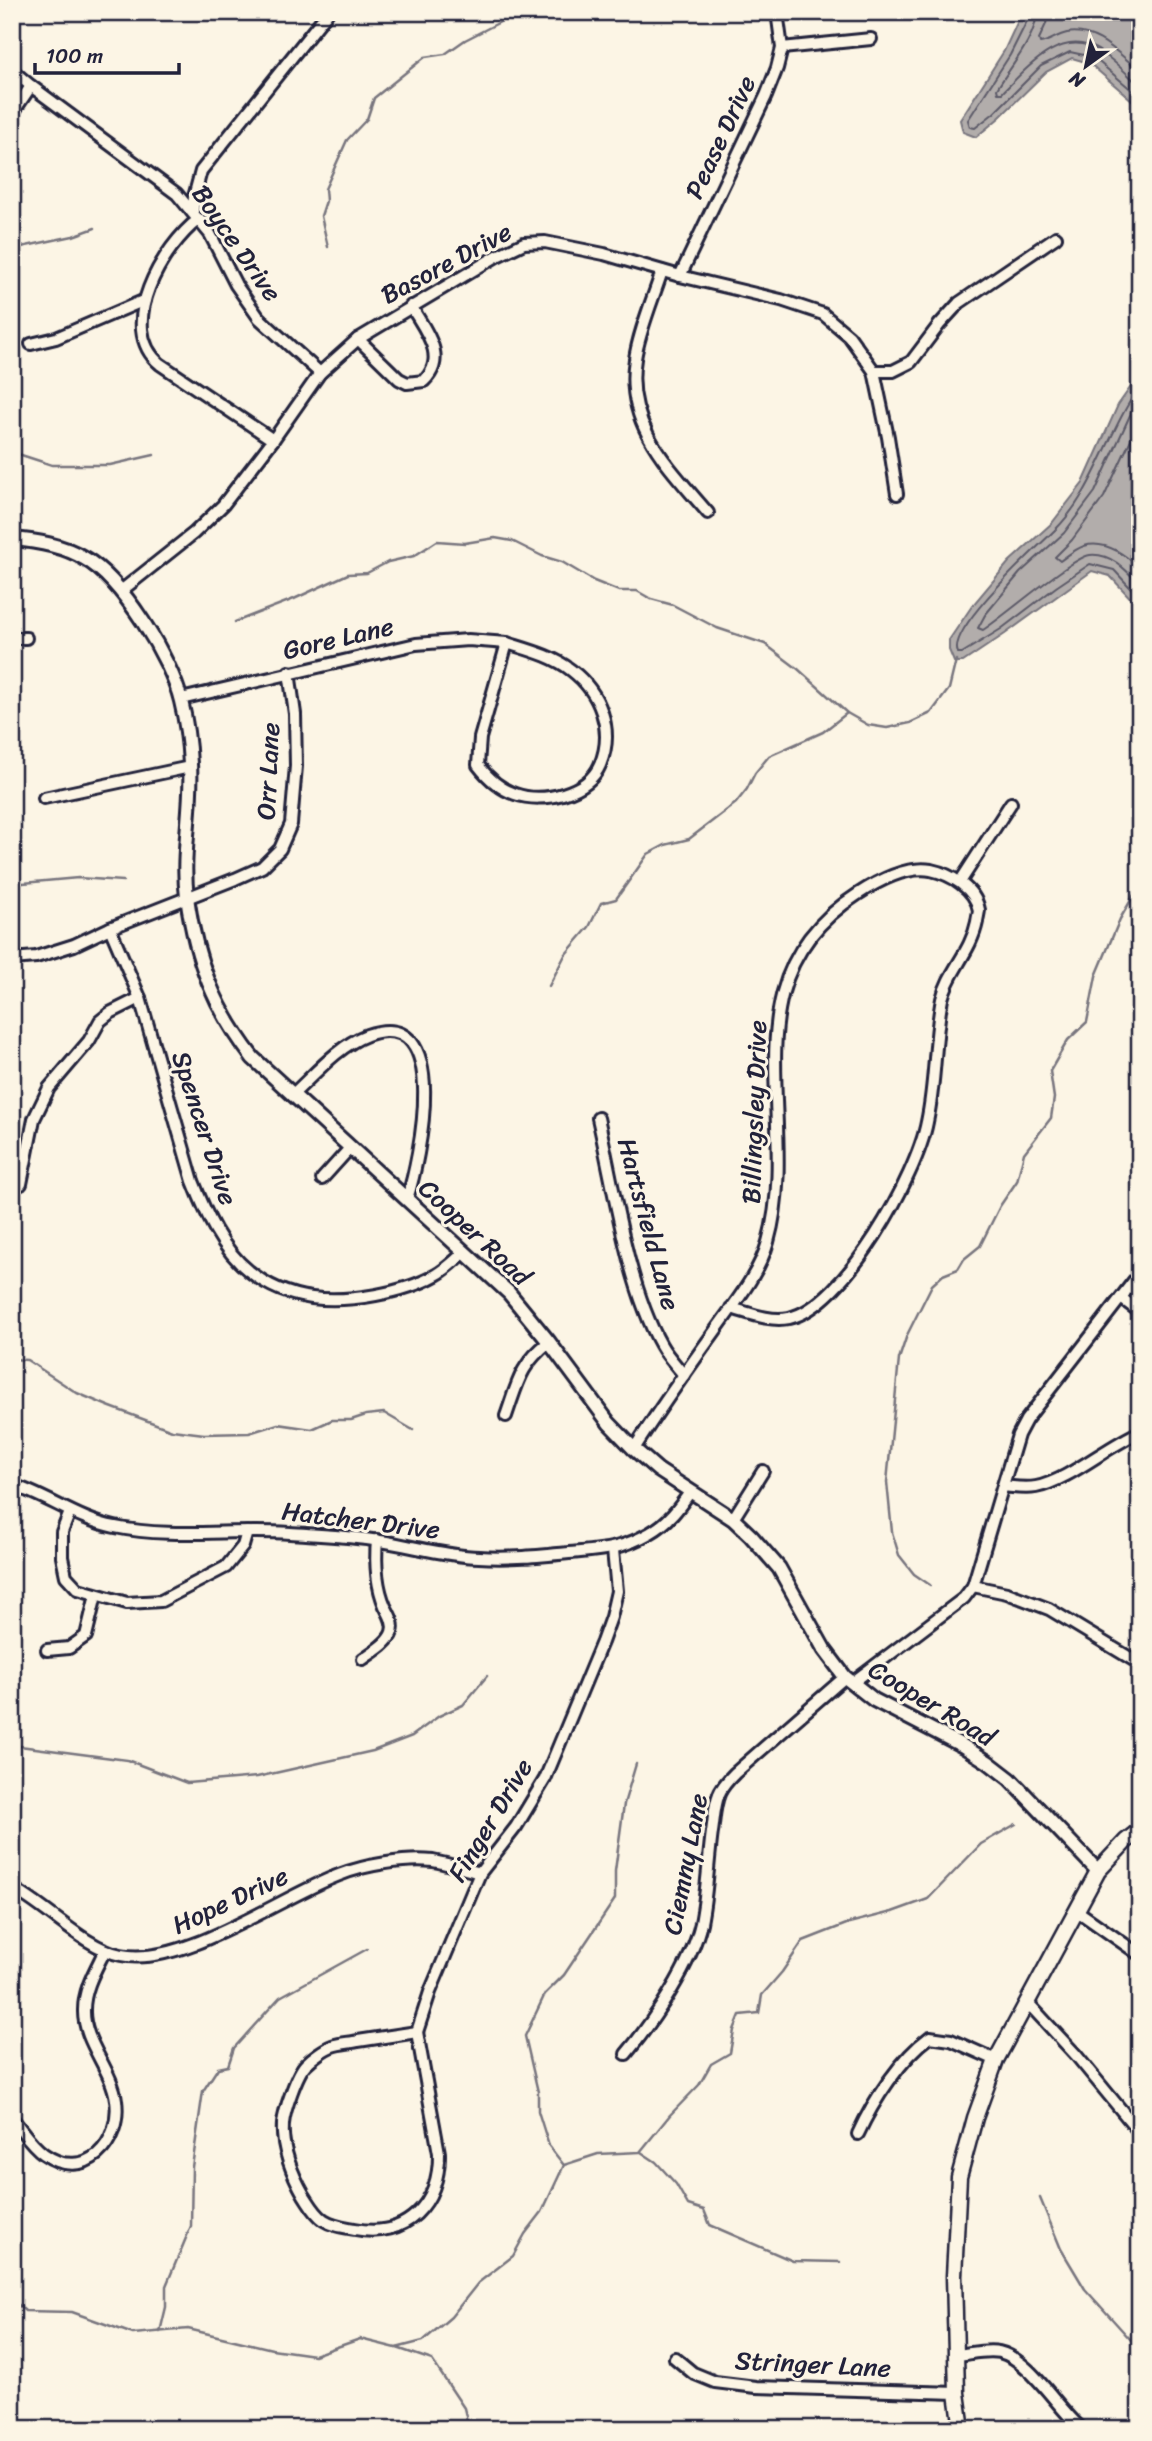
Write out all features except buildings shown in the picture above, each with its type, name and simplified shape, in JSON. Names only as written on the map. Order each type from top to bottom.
[{"type":"main road","points":[[962,2429],[957,2393],[954,2276],[960,2177],[975,2118],[996,2060],[1098,1871],[1126,1840],[1140,1830]]},
{"type":"street","points":[[273,440],[151,357],[142,337],[141,323],[145,300],[157,269],[196,215],[194,197],[201,171],[328,12]]},
{"type":"street","name":"Pease Drive","points":[[680,276],[778,68],[782,48],[777,12]]},
{"type":"street","points":[[782,48],[871,39]]},
{"type":"street","name":"Boyce Drive","points":[[12,69],[177,194],[210,234],[236,285],[259,318],[320,373]]},
{"type":"street","points":[[12,114],[31,86]]},
{"type":"street","points":[[874,371],[893,370],[911,362],[959,303],[1056,237]]},
{"type":"street","name":"Basore Drive","points":[[121,591],[194,533],[213,514],[273,440],[320,373],[358,339],[497,256],[524,243],[545,242],[604,254],[680,276],[781,300],[823,314],[849,336],[874,371],[897,494]]},
{"type":"street","points":[[662,271],[635,358],[634,392],[641,424],[665,461],[708,513]]},
{"type":"street","points":[[31,344],[56,338],[145,300]]},
{"type":"street","points":[[358,339],[399,379],[407,383],[424,381],[434,368],[435,356],[431,342],[411,306]]},
{"type":"street","name":"Cooper Road","points":[[12,539],[54,545],[86,559],[121,591],[156,644],[181,699],[190,767],[187,896],[204,974],[223,1015],[253,1058],[509,1293],[550,1342],[609,1423],[634,1449],[690,1492],[733,1519],[751,1536],[779,1568],[818,1640],[849,1680],[874,1700],[988,1762],[1010,1779],[1098,1871]]},
{"type":"street","points":[[12,638],[26,638]]},
{"type":"street","name":"Gore Lane","points":[[181,699],[416,644],[468,640],[507,643],[553,659],[570,669],[584,681],[602,707],[607,737],[600,766],[577,789],[555,796],[534,798],[517,795],[488,778],[478,765],[480,738],[507,643]]},
{"type":"street","name":"Orr Lane","points":[[12,959],[36,957],[61,949],[262,867],[280,849],[292,824],[296,766],[295,714],[289,672]]},
{"type":"street","points":[[44,798],[190,767]]},
{"type":"street","points":[[731,1308],[784,1320],[796,1316],[838,1284],[894,1206],[919,1152],[927,1125],[943,995],[971,945],[975,931],[979,911],[973,897],[960,882],[1011,803]]},
{"type":"street","name":"Billingsley Drive","points":[[634,1449],[731,1308],[759,1265],[768,1244],[777,1202],[774,1079],[776,1022],[783,990],[800,951],[832,913],[873,884],[912,870],[928,870],[948,875],[960,882]]},
{"type":"street","name":"Spencer Drive","points":[[110,928],[140,998],[193,1181],[213,1225],[248,1270],[276,1289],[312,1298],[348,1298],[413,1286],[438,1275],[465,1252]]},
{"type":"street","points":[[21,1184],[34,1119],[49,1088],[89,1041],[100,1021],[140,998]]},
{"type":"street","points":[[292,1095],[336,1054],[366,1035],[390,1031],[411,1041],[420,1055],[424,1088],[420,1153],[407,1199]]},
{"type":"street","name":"Hartsfield Lane","points":[[598,1118],[629,1255],[645,1310],[662,1346],[684,1375]]},
{"type":"street","points":[[322,1180],[350,1148]]},
{"type":"street","points":[[1140,1273],[1026,1420],[1018,1435],[972,1586],[1007,1593],[1049,1609],[1140,1664]]},
{"type":"street","points":[[1121,1298],[1140,1312]]},
{"type":"street","points":[[506,1416],[522,1370],[532,1355],[550,1342]]},
{"type":"street","points":[[1003,1486],[1026,1488],[1051,1483],[1121,1440],[1140,1432]]},
{"type":"street","points":[[733,1519],[763,1471]]},
{"type":"street","name":"Hatcher Drive","points":[[12,1485],[43,1497],[70,1512],[116,1528],[189,1532],[284,1532],[377,1540],[452,1554],[500,1558],[613,1550],[651,1533],[662,1525],[673,1516],[690,1492]]},
{"type":"street","points":[[70,1512],[61,1532],[66,1576],[78,1589],[127,1603],[161,1601],[226,1567],[243,1546],[247,1532]]},
{"type":"street","points":[[363,1659],[387,1641],[392,1633],[393,1624],[380,1594],[375,1563],[377,1540]]},
{"type":"street","name":"Finger Drive","points":[[417,2032],[430,1992],[480,1872],[516,1827],[545,1779],[602,1643],[617,1591],[613,1550]]},
{"type":"street","name":"Ciemny Lane","points":[[626,2054],[639,2039],[677,1980],[691,1952],[701,1924],[714,1814],[726,1782],[849,1680],[964,1598],[972,1586]]},
{"type":"street","points":[[47,1650],[69,1648],[86,1636],[96,1595]]},
{"type":"street","name":"Hope Drive","points":[[12,1888],[105,1950],[138,1958],[170,1953],[340,1874],[388,1863],[433,1861],[480,1872]]},
{"type":"street","points":[[1076,1910],[1140,1955]]},
{"type":"street","points":[[12,2118],[32,2143],[45,2154],[60,2162],[75,2165],[91,2159],[104,2148],[113,2134],[116,2099],[85,2024],[83,2010],[91,1977],[105,1950]]},
{"type":"street","points":[[1028,2003],[1076,2055],[1140,2133]]},
{"type":"street","points":[[417,2032],[439,2153],[433,2190],[413,2217],[391,2230],[362,2230],[322,2219],[297,2183],[286,2147],[283,2124],[289,2100],[304,2065],[333,2045],[417,2032]]},
{"type":"street","points":[[858,2134],[884,2089],[918,2045],[930,2037],[951,2040],[996,2060]]},
{"type":"street","points":[[956,2355],[997,2351],[1011,2356],[1082,2429]]},
{"type":"street","name":"Stringer Lane","points":[[675,2358],[693,2373],[715,2382],[756,2387],[957,2393]]},
{"type":"water","points":[[1022,12],[1140,12],[1140,107],[1089,63],[1072,58],[1046,72],[976,137],[963,132],[960,120],[1004,51]]},
{"type":"water","points":[[1140,374],[1140,612],[1110,576],[1092,571],[963,662],[954,662],[949,650],[949,640],[972,606],[1009,562],[1052,523],[1083,483],[1118,405]]},
{"type":"waterway","points":[[328,247],[321,216],[326,201],[325,189],[347,140],[367,119],[374,98],[425,57],[445,54],[502,21],[509,12]]},
{"type":"waterway","points":[[12,249],[73,236],[95,228]]},
{"type":"waterway","points":[[12,452],[52,465],[110,465],[154,455]]},
{"type":"waterway","points":[[235,622],[348,574],[367,573],[388,562],[414,556],[437,541],[465,543],[495,538],[512,541],[542,556],[562,562],[594,581],[619,591],[637,591],[651,599],[673,605],[717,628],[765,644],[798,669],[847,713],[868,725],[887,728],[910,723],[931,713],[949,689],[956,660]]},
{"type":"waterway","points":[[549,986],[565,955],[589,927],[601,903],[616,899],[648,854],[665,845],[689,839],[736,803],[769,756],[823,732],[847,713]]},
{"type":"waterway","points":[[12,884],[78,878],[123,881]]},
{"type":"waterway","points":[[930,1585],[914,1574],[899,1555],[892,1532],[887,1482],[899,1359],[907,1335],[932,1285],[943,1275],[958,1269],[964,1259],[980,1246],[1000,1206],[1017,1181],[1024,1153],[1051,1118],[1054,1098],[1050,1071],[1068,1040],[1087,1022],[1096,976],[1140,879]]},
{"type":"waterway","points":[[12,1359],[27,1360],[77,1393],[172,1430],[204,1434],[249,1433],[278,1424],[312,1429],[332,1420],[351,1420],[384,1413],[413,1430]]},
{"type":"waterway","points":[[12,1745],[127,1760],[187,1783],[257,1777],[373,1751],[412,1736],[439,1716],[463,1705],[487,1676]]},
{"type":"waterway","points":[[563,2164],[549,2146],[538,2111],[538,2092],[525,2036],[545,1994],[564,1975],[615,1899],[615,1871],[624,1804],[636,1764]]},
{"type":"waterway","points":[[12,2299],[25,2311],[72,2312],[133,2334],[188,2329],[272,2349],[314,2355],[360,2339],[396,2348],[423,2341],[451,2317],[478,2283],[513,2256],[542,2212],[564,2165],[598,2154],[640,2152],[699,2085],[711,2064],[730,2053],[740,2015],[759,2013],[762,1995],[803,1941],[849,1923],[928,1899],[981,1844],[1016,1824]]},
{"type":"waterway","points":[[160,2332],[166,2307],[166,2286],[191,2226],[192,2167],[203,2091],[218,2068],[228,2066],[234,2048],[280,1997],[367,1949]]},
{"type":"waterway","points":[[641,2152],[656,2162],[676,2184],[688,2205],[704,2210],[710,2225],[793,2261],[840,2262]]},
{"type":"waterway","points":[[1040,2198],[1061,2249],[1085,2289],[1140,2350]]},
{"type":"waterway","points":[[397,2348],[432,2360],[464,2408],[469,2429]]}]
